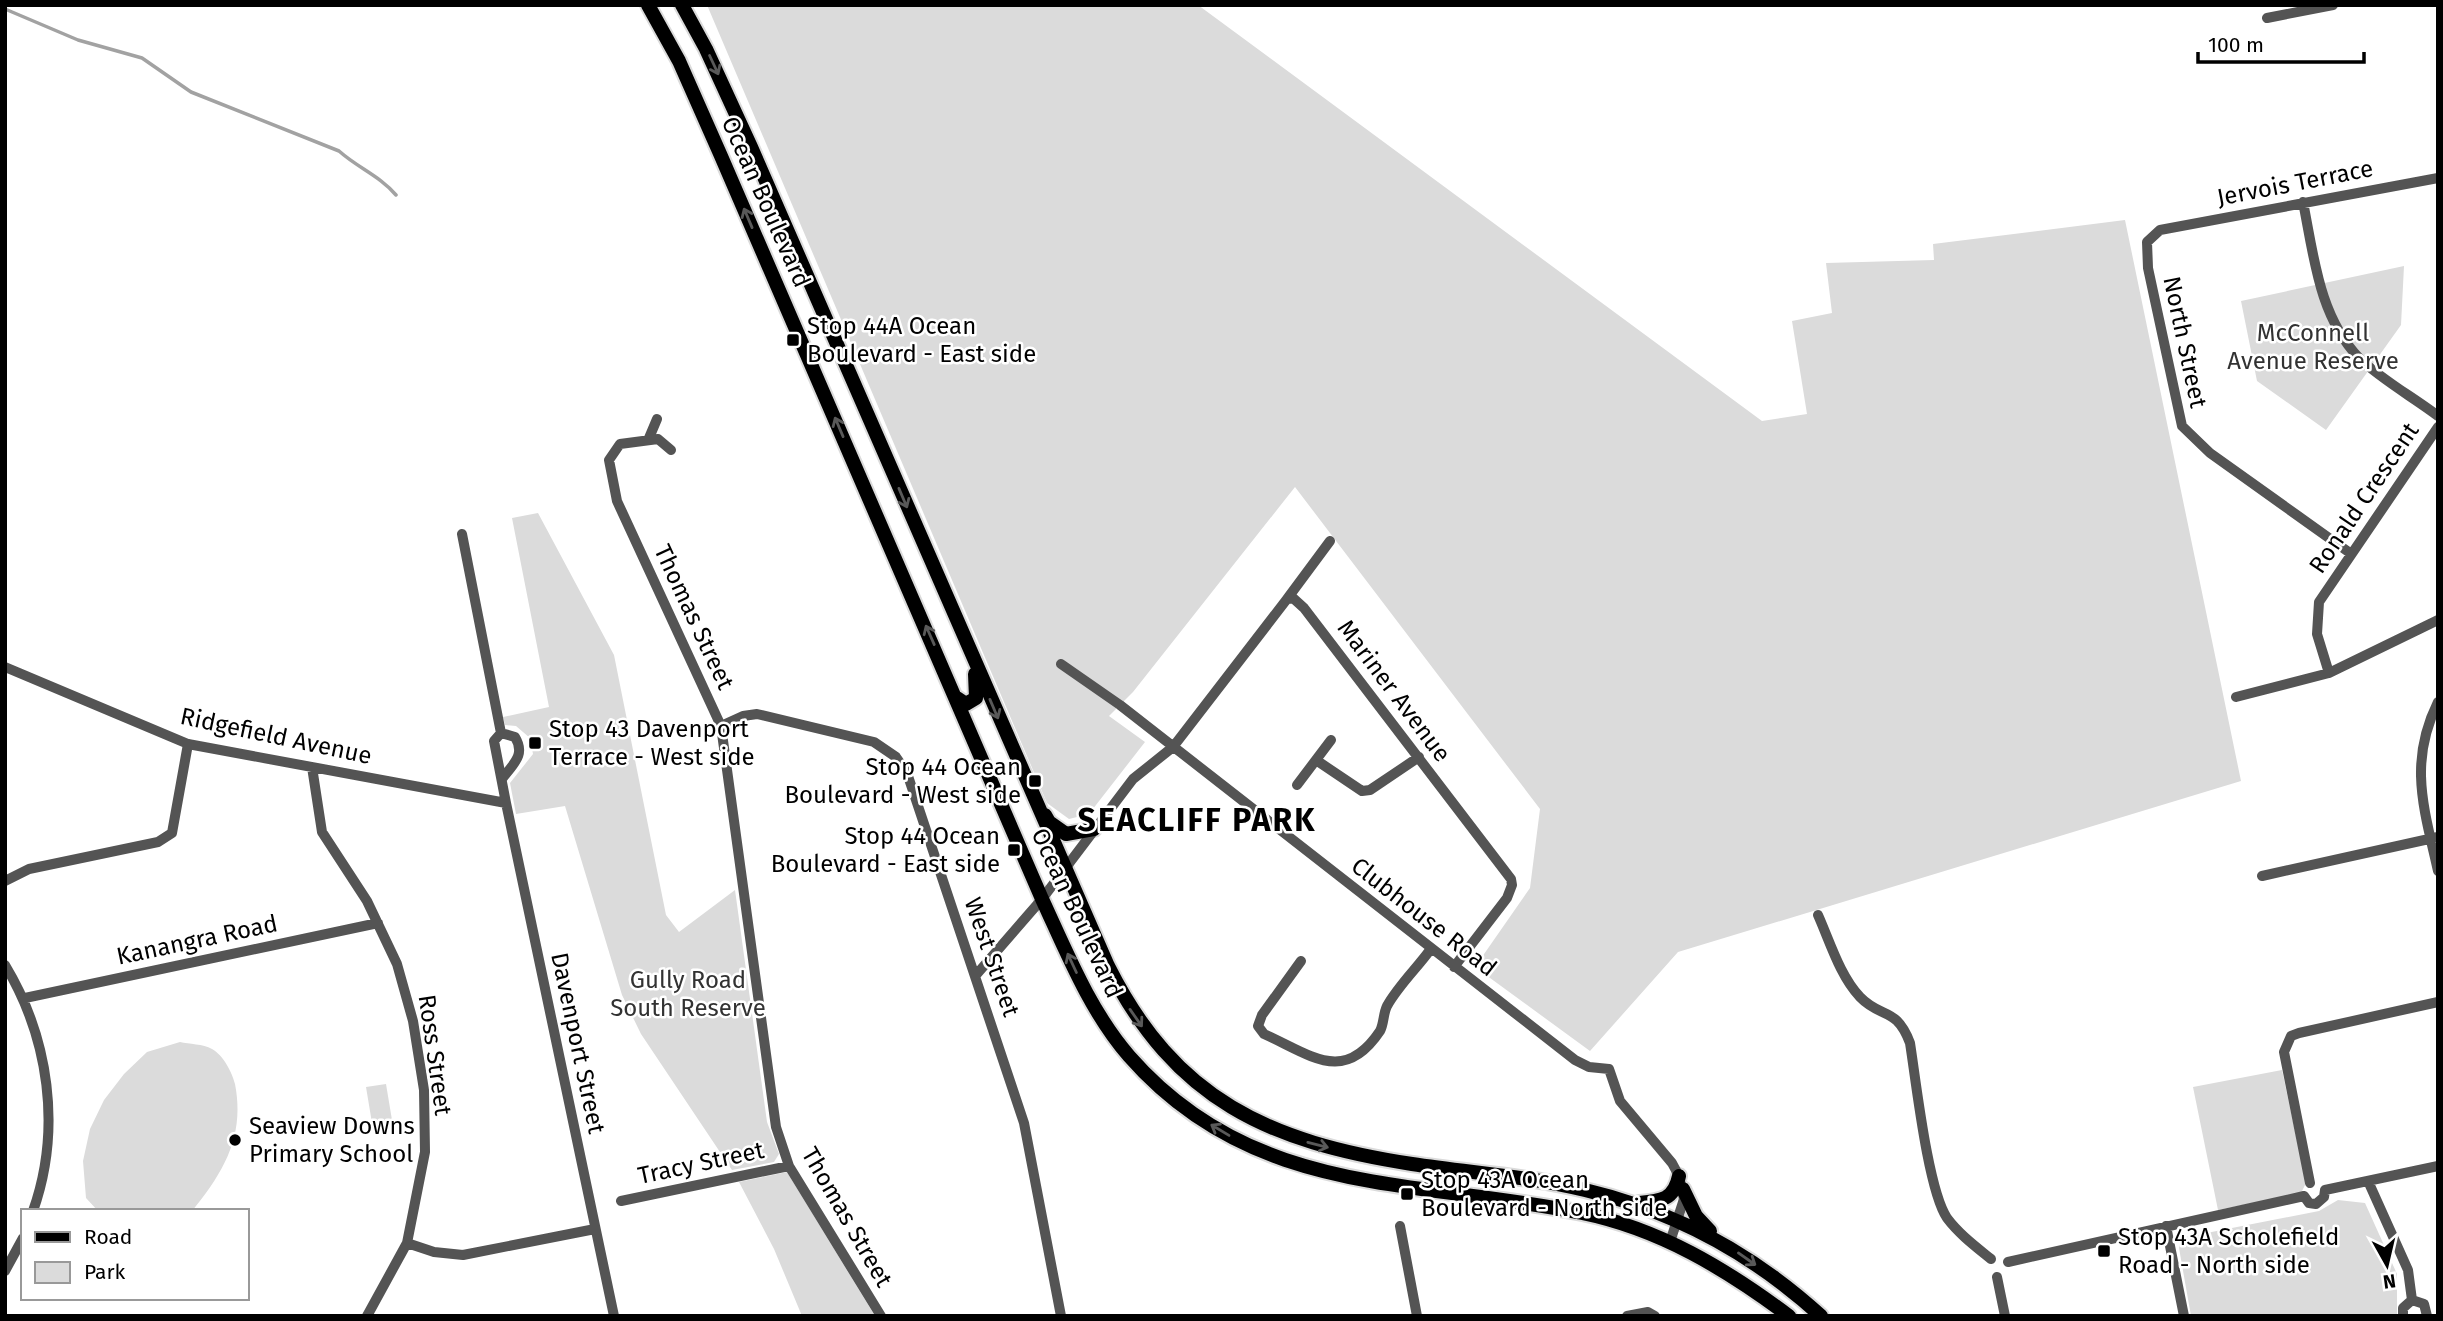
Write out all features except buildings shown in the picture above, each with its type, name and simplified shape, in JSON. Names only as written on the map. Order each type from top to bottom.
[{"type":"main road","name":"Ocean Boulevard","points":[[648,5],[679,61],[1042,899],[1081,982],[1102,1020],[1128,1055],[1192,1113],[1262,1153],[1351,1179],[1583,1213],[1670,1242],[1712,1262],[1789,1316]]},
{"type":"main road","name":"Ocean Boulevard","points":[[682,5],[706,49],[751,147],[1064,868],[1126,1003],[1152,1040],[1174,1065],[1241,1114],[1275,1131],[1355,1154],[1586,1190],[1680,1220],[1722,1243],[1813,1313]]},
{"type":"main road","points":[[957,698],[966,704],[976,698],[975,675],[967,646]]},
{"type":"main road","points":[[1028,786],[1049,822],[1057,829],[1066,834],[1094,829]]},
{"type":"main road","points":[[1630,1204],[1669,1197],[1681,1182]]},
{"type":"main road","points":[[1681,1182],[1696,1216],[1722,1243]]},
{"type":"street","points":[[2267,18],[2333,5]]},
{"type":"street","name":"Jervois Terrace","points":[[2160,230],[2438,178]]},
{"type":"street","points":[[2303,202],[2320,289],[2336,328],[2360,358],[2438,416]]},
{"type":"street","name":"North Street","points":[[2160,230],[2147,242],[2148,268],[2182,426],[2210,453],[2350,553]]},
{"type":"street","points":[[657,419],[649,438],[661,440],[671,450]]},
{"type":"street","name":"Ronald Crescent","points":[[2329,673],[2317,634],[2319,602],[2438,427]]},
{"type":"street","name":"Thomas Street","points":[[649,438],[620,444],[609,460],[617,501],[721,726],[776,1127],[789,1166],[881,1316]]},
{"type":"street","name":"Davenport Street","points":[[462,534],[501,733]]},
{"type":"street","points":[[976,975],[1042,899],[1133,779],[1173,747],[1330,541]]},
{"type":"street","name":"Mariner Avenue","points":[[1287,599],[1293,598],[1304,608],[1419,757],[1512,885],[1507,898],[1454,967]]},
{"type":"street","points":[[2236,697],[2329,673],[2438,620]]},
{"type":"street","name":"Clubhouse Road","points":[[1061,664],[1173,747],[1430,950],[1575,1060],[1589,1067],[1609,1069],[1620,1101],[1672,1163],[1681,1182]]},
{"type":"street","name":"Ridgefield Avenue","points":[[5,667],[188,744],[506,803]]},
{"type":"street","points":[[2438,702],[2427,724],[2419,777],[2434,838],[2438,871]]},
{"type":"street","name":"West Street","points":[[721,726],[743,716],[757,714],[874,742],[896,757],[906,773],[1024,1123],[1060,1316]]},
{"type":"street","name":"Davenport Street","points":[[501,733],[494,741],[506,803],[614,1316]]},
{"type":"street","name":"Davenport Street","points":[[501,733],[515,737],[520,746],[520,756],[502,779]]},
{"type":"street","points":[[1297,785],[1331,740]]},
{"type":"street","points":[[5,881],[29,869],[159,842],[172,833],[188,744]]},
{"type":"street","points":[[1316,760],[1362,791],[1370,790],[1419,757]]},
{"type":"street","name":"Ross Street","points":[[312,767],[322,832],[378,923],[397,964],[414,1021],[424,1090],[425,1152],[407,1243],[367,1316]]},
{"type":"street","points":[[2262,876],[2434,838]]},
{"type":"street","points":[[1818,915],[1842,968],[1861,999],[1902,1024],[1910,1043],[1936,1192],[1946,1216],[1962,1235],[1991,1259]]},
{"type":"street","name":"Kanangra Road","points":[[25,998],[378,923]]},
{"type":"street","points":[[1301,961],[1262,1015],[1258,1026],[1264,1034],[1321,1060],[1347,1063],[1360,1056],[1382,1028],[1387,1006],[1430,950]]},
{"type":"street","points":[[5,965],[25,998],[37,1032],[49,1108],[44,1162],[33,1209]]},
{"type":"street","points":[[2304,1196],[2310,1183],[2284,1052],[2291,1037],[2438,1002]]},
{"type":"street","name":"Tracy Street","points":[[621,1201],[789,1166]]},
{"type":"street","points":[[2325,1190],[2438,1166]]},
{"type":"street","points":[[2368,1181],[2408,1270],[2412,1300]]},
{"type":"street","points":[[1670,1242],[1680,1220],[1681,1182]]},
{"type":"street","points":[[2304,1196],[2309,1203],[2316,1204],[2325,1197],[2325,1190],[2317,1183],[2310,1183]]},
{"type":"street","points":[[2008,1262],[2304,1196]]},
{"type":"street","points":[[1400,1226],[1417,1316]]},
{"type":"street","points":[[2166,1226],[2184,1316]]},
{"type":"street","points":[[407,1243],[434,1252],[463,1255],[595,1229]]},
{"type":"street","points":[[5,1271],[21,1242]]},
{"type":"street","points":[[1991,1259],[2002,1256],[2008,1262],[2008,1271],[1997,1278]]},
{"type":"street","points":[[1991,1259],[1987,1269],[1997,1278],[2005,1316]]},
{"type":"street","points":[[2412,1300],[2424,1304],[2430,1313]]},
{"type":"street","points":[[2403,1316],[2403,1308],[2412,1300]]},
{"type":"street","points":[[1631,1315],[1648,1312],[1655,1316]]},
{"type":"green space","points":[[707,5],[1198,5],[1762,421],[1807,414],[1792,321],[1832,313],[1826,263],[1934,260],[1933,244],[2125,220],[2241,781],[1678,952],[1590,1051],[1475,967],[1530,888],[1540,809],[1295,487],[1133,692],[1109,716],[1145,742],[1089,814],[1069,819],[1047,803]]},
{"type":"green space","name":"McConnell Avenue Reserve","points":[[2404,266],[2401,325],[2326,430],[2257,381],[2241,301]]},
{"type":"green space","name":"Gully Road South Reserve","points":[[538,513],[614,655],[666,915],[679,932],[735,890],[767,1122],[779,1154],[774,1162],[732,1170],[641,1034],[622,995],[565,806],[516,814],[510,783],[533,754],[530,738],[516,726],[505,725],[503,717],[549,707],[512,518]]},
{"type":"green space","points":[[180,1042],[204,1046],[220,1055],[235,1084],[237,1120],[234,1137],[214,1182],[194,1209],[96,1209],[86,1198],[83,1161],[90,1129],[104,1100],[124,1074],[147,1052]]},
{"type":"green space","points":[[2282,1070],[2306,1183],[2301,1193],[2218,1210],[2193,1087]]},
{"type":"green space","points":[[386,1084],[393,1126],[373,1129],[366,1087]]},
{"type":"green space","points":[[787,1172],[875,1316],[802,1316],[774,1249],[739,1182]]},
{"type":"green space","points":[[2338,1200],[2365,1203],[2397,1274],[2397,1316],[2191,1316],[2179,1248],[2181,1238],[2319,1211]]},
{"type":"waterway","points":[[5,9],[78,40],[142,58],[191,92],[339,151],[383,182],[396,195]]},
{"type":"place","name":"Stop 44A Ocean Boulevard - East side","points":[[793,340]]},
{"type":"place","name":"Stop 43 Davenport Terrace - West side","points":[[535,743]]},
{"type":"place","name":"Stop 44 Ocean Boulevard - West side","points":[[1035,781]]},
{"type":"place","name":"Stop 44 Ocean Boulevard - East side","points":[[1014,850]]},
{"type":"place","name":"Seaview Downs Primary School","points":[[235,1140]]},
{"type":"place","name":"Stop 43A Ocean Boulevard - North side","points":[[1407,1194]]},
{"type":"place","name":"Stop 43A Scholefield Road - North side","points":[[2104,1251]]},
{"type":"district","name":"SEACLIFF PARK","points":[[1197,820]]}]
